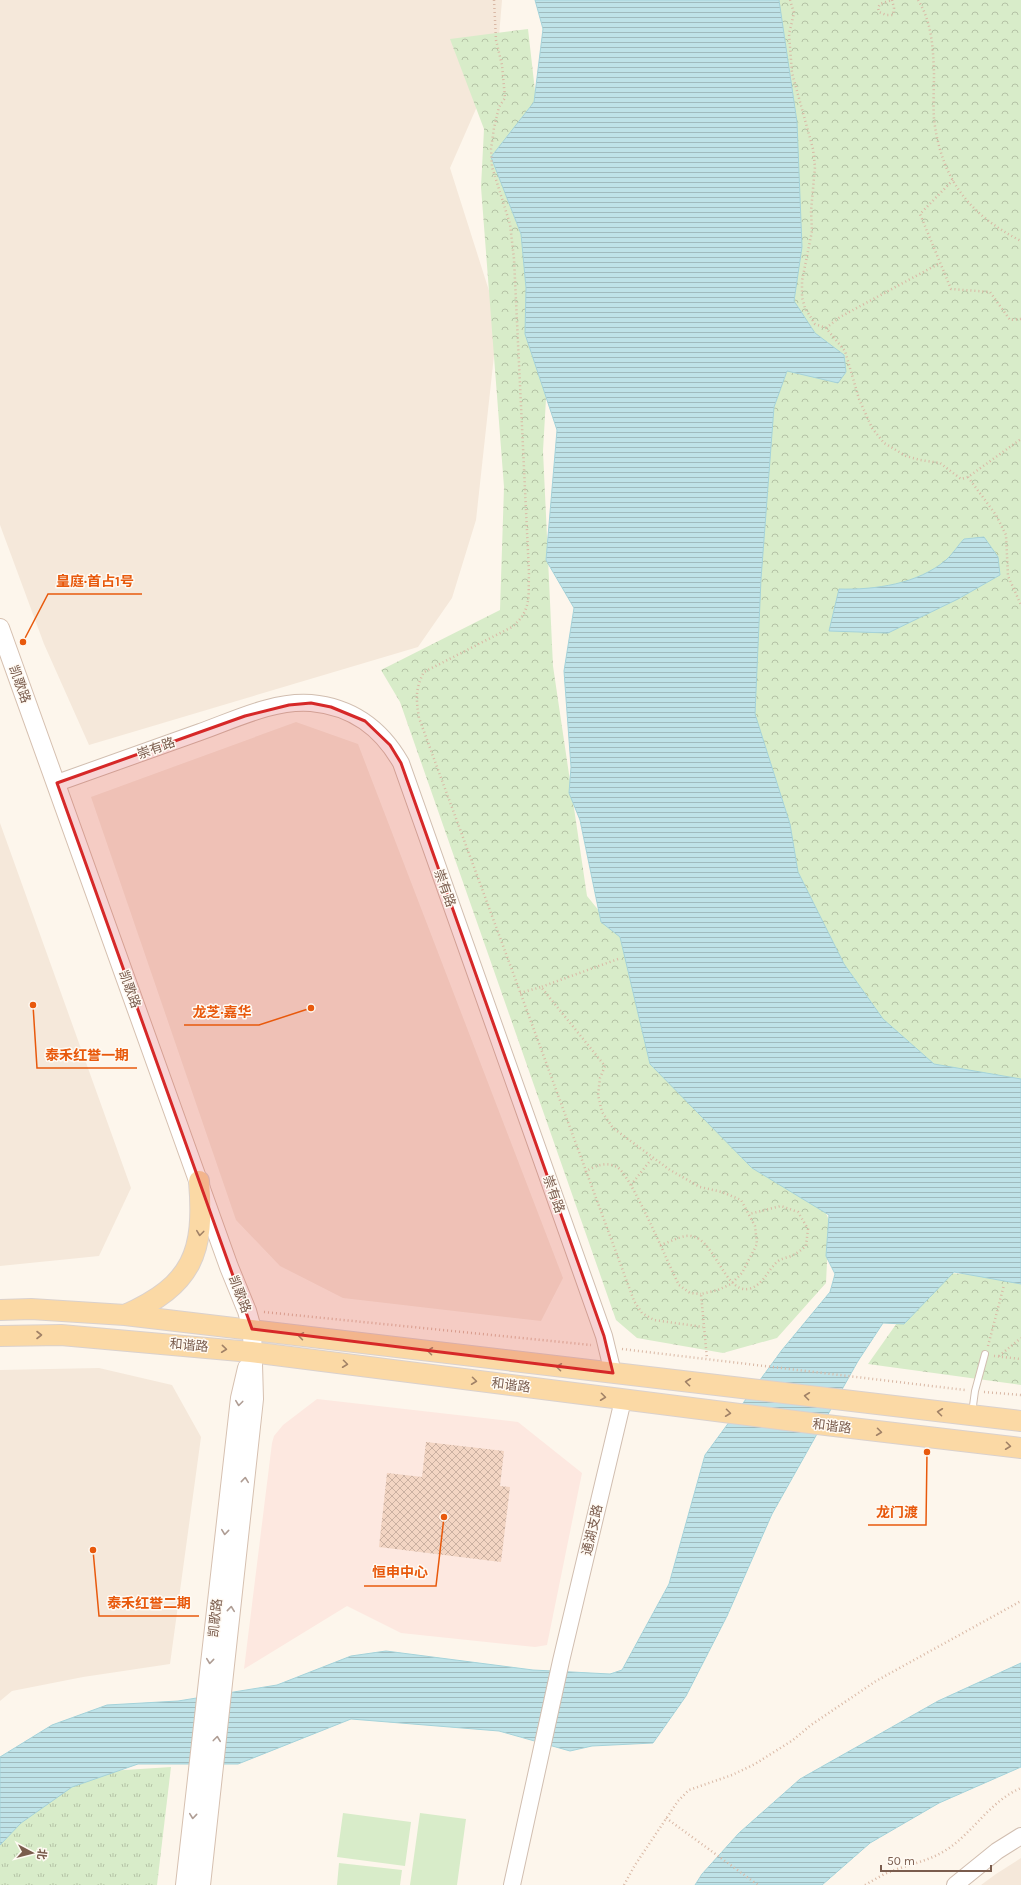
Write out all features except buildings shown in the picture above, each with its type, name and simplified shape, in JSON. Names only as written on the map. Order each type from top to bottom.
[{"type":"main road","name":"凯歌路","points":[[0,628],[57,783],[229,1267],[250,1320],[251,1352],[240,1398],[215,1690],[205,1778],[185,1885]]},
{"type":"main road","points":[[125,1315],[157,1299],[170,1289],[187,1269],[197,1250],[200,1237],[201,1203],[199,1181]]},
{"type":"main road","name":"和谐路","points":[[0,1310],[31,1309],[125,1315],[250,1320],[614,1373],[1021,1421]]},
{"type":"main road","name":"和谐路","points":[[0,1336],[61,1335],[251,1352],[826,1425],[1021,1448]]},
{"type":"main road","name":"凯歌路","points":[[201,1885],[205,1778]]},
{"type":"street","name":"崇有路","points":[[57,783],[245,716],[289,705],[311,703],[331,707],[365,721],[378,731],[390,745],[401,763],[608,1347],[614,1373]]},
{"type":"street","name":"通湖支路","points":[[512,1885],[561,1661],[628,1400]]},
{"type":"street","points":[[955,1885],[997,1851],[1021,1836]]},
{"type":"lane","points":[[971,1416],[975,1391],[985,1354]]},
{"type":"path","points":[[494,0],[496,40],[502,65],[504,98],[499,107],[490,149],[492,167],[510,224],[514,258],[527,541],[528,604],[522,619],[512,627],[424,672],[417,684],[416,700],[419,718],[620,1268],[634,1301],[642,1313],[660,1321],[703,1327]]},
{"type":"path","points":[[790,0],[794,13],[790,34],[792,73],[813,149],[815,167],[811,210],[812,231],[802,280],[802,297],[805,308],[816,324],[826,328],[845,352],[859,399],[872,428],[884,443],[906,456],[940,463],[961,479],[968,477],[1021,439]]},
{"type":"path","points":[[892,0],[894,8],[893,15],[886,15],[879,12],[878,8],[880,4],[892,0]]},
{"type":"path","points":[[918,0],[923,8],[929,25],[932,42],[934,117],[937,139],[942,158],[953,180],[969,205],[990,223],[1021,241]]},
{"type":"path","points":[[953,180],[920,214],[951,290],[990,292],[1010,320],[1021,319]]},
{"type":"path","points":[[826,328],[840,317],[940,263]]},
{"type":"path","points":[[968,477],[996,515],[1006,535],[1008,576],[1021,605]]},
{"type":"path","points":[[520,993],[618,959]]},
{"type":"path","points":[[540,987],[605,1066],[600,1078],[598,1095],[602,1112],[613,1128],[652,1157],[700,1187],[722,1192],[741,1200],[755,1226],[757,1244],[742,1273],[733,1282],[718,1290],[701,1294],[690,1293],[678,1285],[630,1186],[617,1167],[605,1163],[593,1166],[585,1172]]},
{"type":"path","points":[[630,1186],[652,1157]]},
{"type":"path","points":[[660,1246],[687,1236],[697,1238],[709,1248],[721,1268],[733,1282],[738,1287],[747,1289],[758,1284],[777,1262],[793,1256],[806,1246],[808,1230],[798,1212],[781,1206],[749,1214]]},
{"type":"path","points":[[1004,1285],[985,1354],[1021,1359]]},
{"type":"path","points":[[701,1294],[707,1359]]},
{"type":"path","points":[[250,1320],[608,1347],[975,1391],[1021,1395]]},
{"type":"path","points":[[999,1356],[1021,1338]]},
{"type":"path","points":[[624,1885],[635,1865],[666,1818],[678,1801],[689,1790],[732,1775],[755,1764],[793,1740],[811,1725],[876,1681],[1021,1601]]},
{"type":"path","points":[[865,1885],[890,1872],[932,1859],[948,1849],[997,1803],[1012,1792],[1021,1788]]},
{"type":"path","points":[[666,1818],[758,1885]]},
{"type":"highlighted area","points":[[311,703],[331,707],[365,721],[390,745],[401,763],[604,1336],[613,1373],[252,1329],[57,783],[245,716],[289,705]]},
{"type":"shaded area","points":[[0,0],[502,0],[497,61],[450,168],[498,319],[476,520],[452,598],[418,647],[89,745],[44,644],[0,525]]},
{"type":"shaded area","points":[[296,722],[358,744],[563,1278],[541,1321],[343,1298],[280,1266],[236,1220],[91,797]]},
{"type":"shaded area","points":[[0,823],[131,1188],[99,1256],[0,1266]]},
{"type":"shaded area","points":[[99,1368],[172,1385],[201,1437],[170,1664],[83,1677],[12,1691],[0,1701],[0,1370]]},
{"type":"shaded area","points":[[317,1399],[518,1422],[582,1473],[547,1645],[535,1647],[401,1633],[347,1606],[244,1669],[272,1443],[274,1436],[283,1425]]},
{"type":"shaded area","points":[[1021,1858],[1021,1885],[981,1885],[996,1874]]},
{"type":"green space","points":[[740,0],[1021,0],[1021,1092],[945,1099],[767,902],[718,590]]},
{"type":"green space","points":[[528,29],[554,259],[543,451],[553,666],[587,896],[818,1196],[829,1220],[826,1283],[777,1338],[723,1353],[637,1338],[616,1320],[400,702],[381,670],[500,610],[504,487],[481,187],[484,129],[450,39]]},
{"type":"green space","points":[[933,1272],[1021,1278],[1021,1385],[868,1364]]},
{"type":"green space","points":[[171,1767],[157,1885],[0,1885],[0,1830],[94,1772]]},
{"type":"green space","points":[[343,1813],[411,1822],[405,1866],[337,1857]]},
{"type":"green space","points":[[420,1813],[466,1819],[457,1885],[410,1885]]},
{"type":"green space","points":[[339,1863],[402,1870],[400,1885],[337,1885]]},
{"type":"water","points":[[535,0],[779,0],[797,122],[802,247],[794,301],[815,333],[844,355],[846,372],[838,383],[787,371],[774,407],[761,579],[755,714],[790,824],[798,872],[844,964],[883,1019],[934,1064],[1021,1079],[1021,1284],[954,1272],[904,1324],[883,1323],[858,1361],[772,1514],[727,1616],[686,1696],[653,1743],[592,1746],[570,1751],[499,1731],[351,1719],[238,1764],[138,1764],[72,1787],[21,1823],[0,1845],[0,1757],[52,1725],[107,1705],[178,1701],[277,1685],[351,1656],[386,1651],[533,1670],[610,1674],[622,1670],[669,1584],[705,1455],[782,1350],[830,1292],[835,1274],[826,1256],[829,1215],[752,1168],[650,1064],[620,937],[601,922],[580,820],[569,793],[571,767],[564,671],[574,608],[546,560],[557,430],[525,334],[526,288],[521,234],[491,157],[534,102],[543,29]]},
{"type":"water","points":[[984,537],[998,557],[1000,575],[958,599],[888,633],[829,631],[839,589],[881,587],[896,584],[923,575],[946,560],[964,539]]},
{"type":"water","points":[[1021,1663],[1021,1767],[939,1803],[870,1843],[822,1885],[695,1885],[702,1874],[739,1833],[800,1779],[938,1701]]},
{"type":"place","name":"皇庭·首占1号","points":[[23,642]]},
{"type":"place","name":"泰禾红誉一期","points":[[33,1005]]},
{"type":"place","name":"龙芝·嘉华","points":[[311,1008]]},
{"type":"place","name":"龙门渡","points":[[927,1452]]},
{"type":"place","name":"恒申中心","points":[[444,1517]]},
{"type":"place","name":"泰禾红誉二期","points":[[93,1550]]}]
